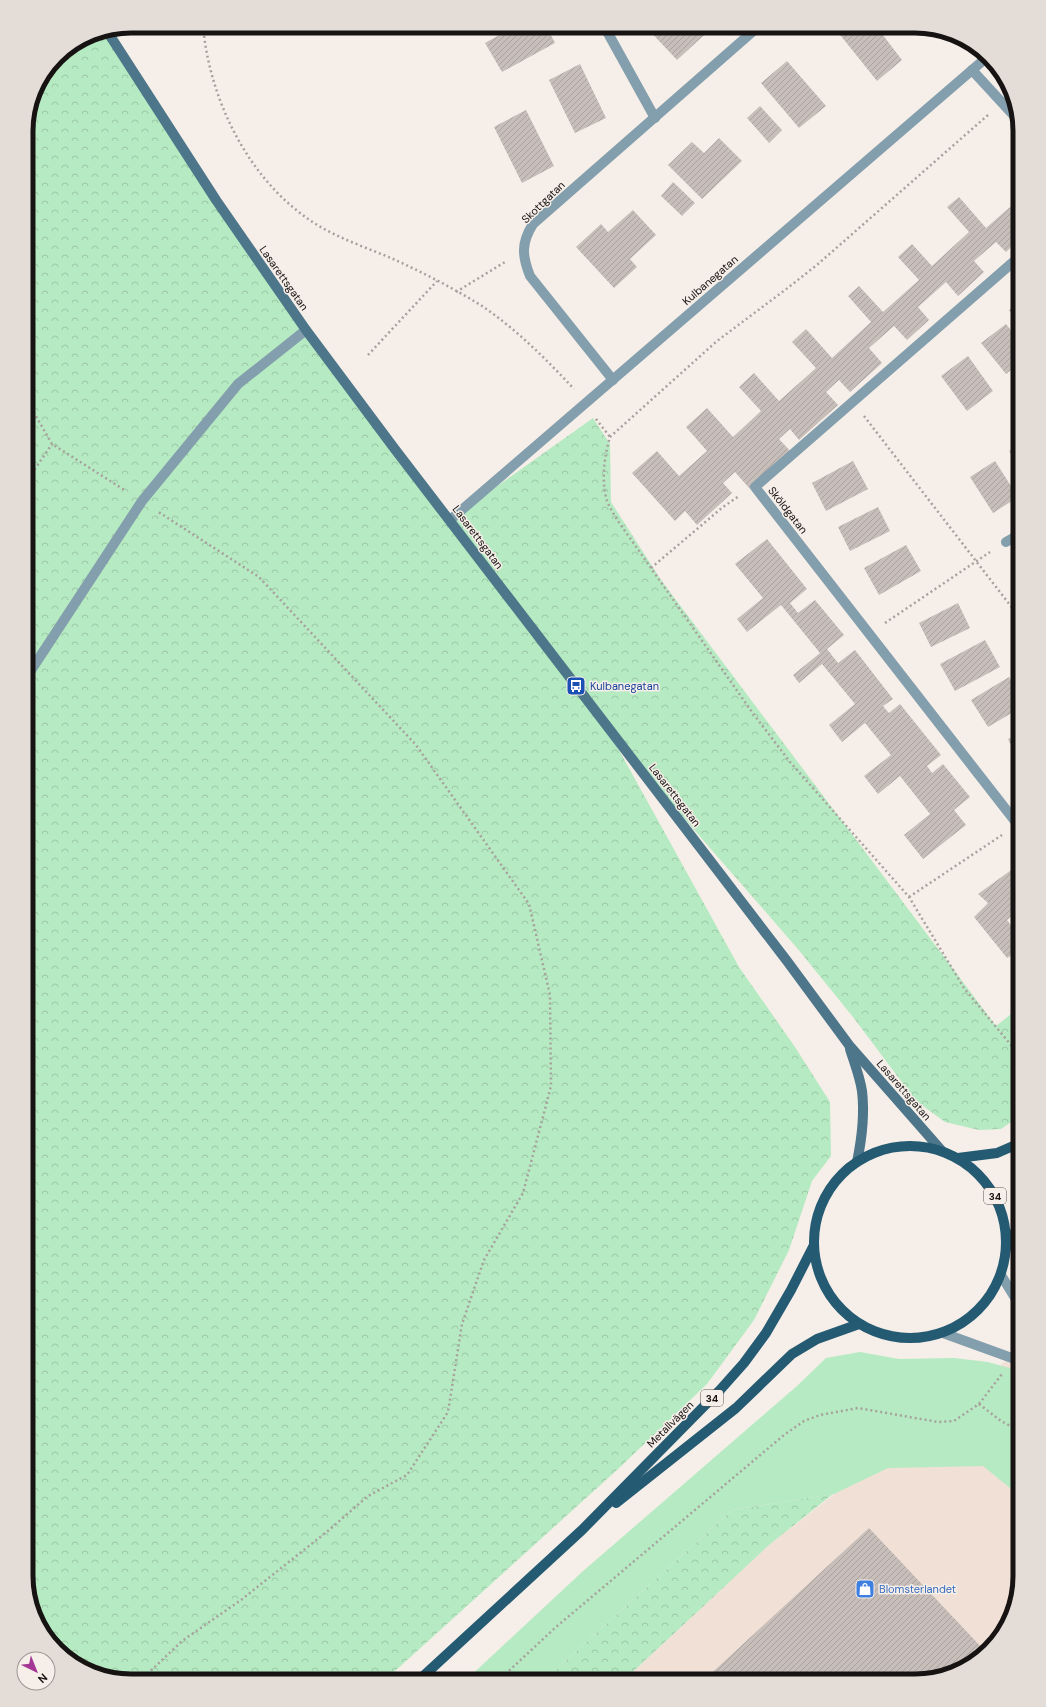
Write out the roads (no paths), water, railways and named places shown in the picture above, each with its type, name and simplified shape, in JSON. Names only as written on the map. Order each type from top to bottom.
[{"type":"main road","name":"34","points":[[907,1146],[925,1147],[942,1151],[958,1158],[972,1168],[985,1181],[995,1196],[1002,1212],[1006,1229],[1007,1247],[1001,1275],[994,1290],[973,1316],[959,1326],[926,1338],[903,1338],[874,1332],[858,1324],[835,1303],[826,1290],[820,1276],[814,1245],[819,1213],[833,1184],[857,1162],[872,1154],[907,1146]]},
{"type":"main road","points":[[958,1158],[997,1153],[1013,1146]]},
{"type":"main road","name":"34","points":[[1007,1247],[1013,1235]]},
{"type":"main road","name":"Metallvägen","points":[[426,1674],[582,1530],[720,1390],[744,1363],[766,1333],[791,1290],[814,1245]]},
{"type":"main road","name":"Metallvägen","points":[[582,1530],[736,1408],[792,1354],[817,1339],[858,1324]]},
{"type":"street","points":[[608,33],[654,118]]},
{"type":"street","name":"Skottgatan","points":[[613,380],[530,276],[524,260],[524,244],[527,233],[533,224],[751,33]]},
{"type":"street","name":"Lasarettsgatan","points":[[110,35],[216,200],[306,330],[394,448],[787,961],[849,1045],[942,1151]]},
{"type":"street","name":"Kulbanegatan","points":[[450,520],[983,60]]},
{"type":"street","points":[[972,70],[1011,112]]},
{"type":"street","name":"Sköldgatan","points":[[1013,262],[755,487],[1013,816]]},
{"type":"street","points":[[33,667],[142,501],[238,384],[306,330]]},
{"type":"street","points":[[1006,542],[1013,538]]},
{"type":"street","name":"Lasarettsgatan","points":[[849,1045],[862,1090],[864,1111],[863,1131],[857,1162]]},
{"type":"street","points":[[1001,1275],[1013,1295]]},
{"type":"street","points":[[943,1333],[1013,1359]]},
{"type":"place","name":"Kulbanegatan","points":[[576,686]]},
{"type":"place","name":"Blomsterlandet","points":[[865,1589]]}]
